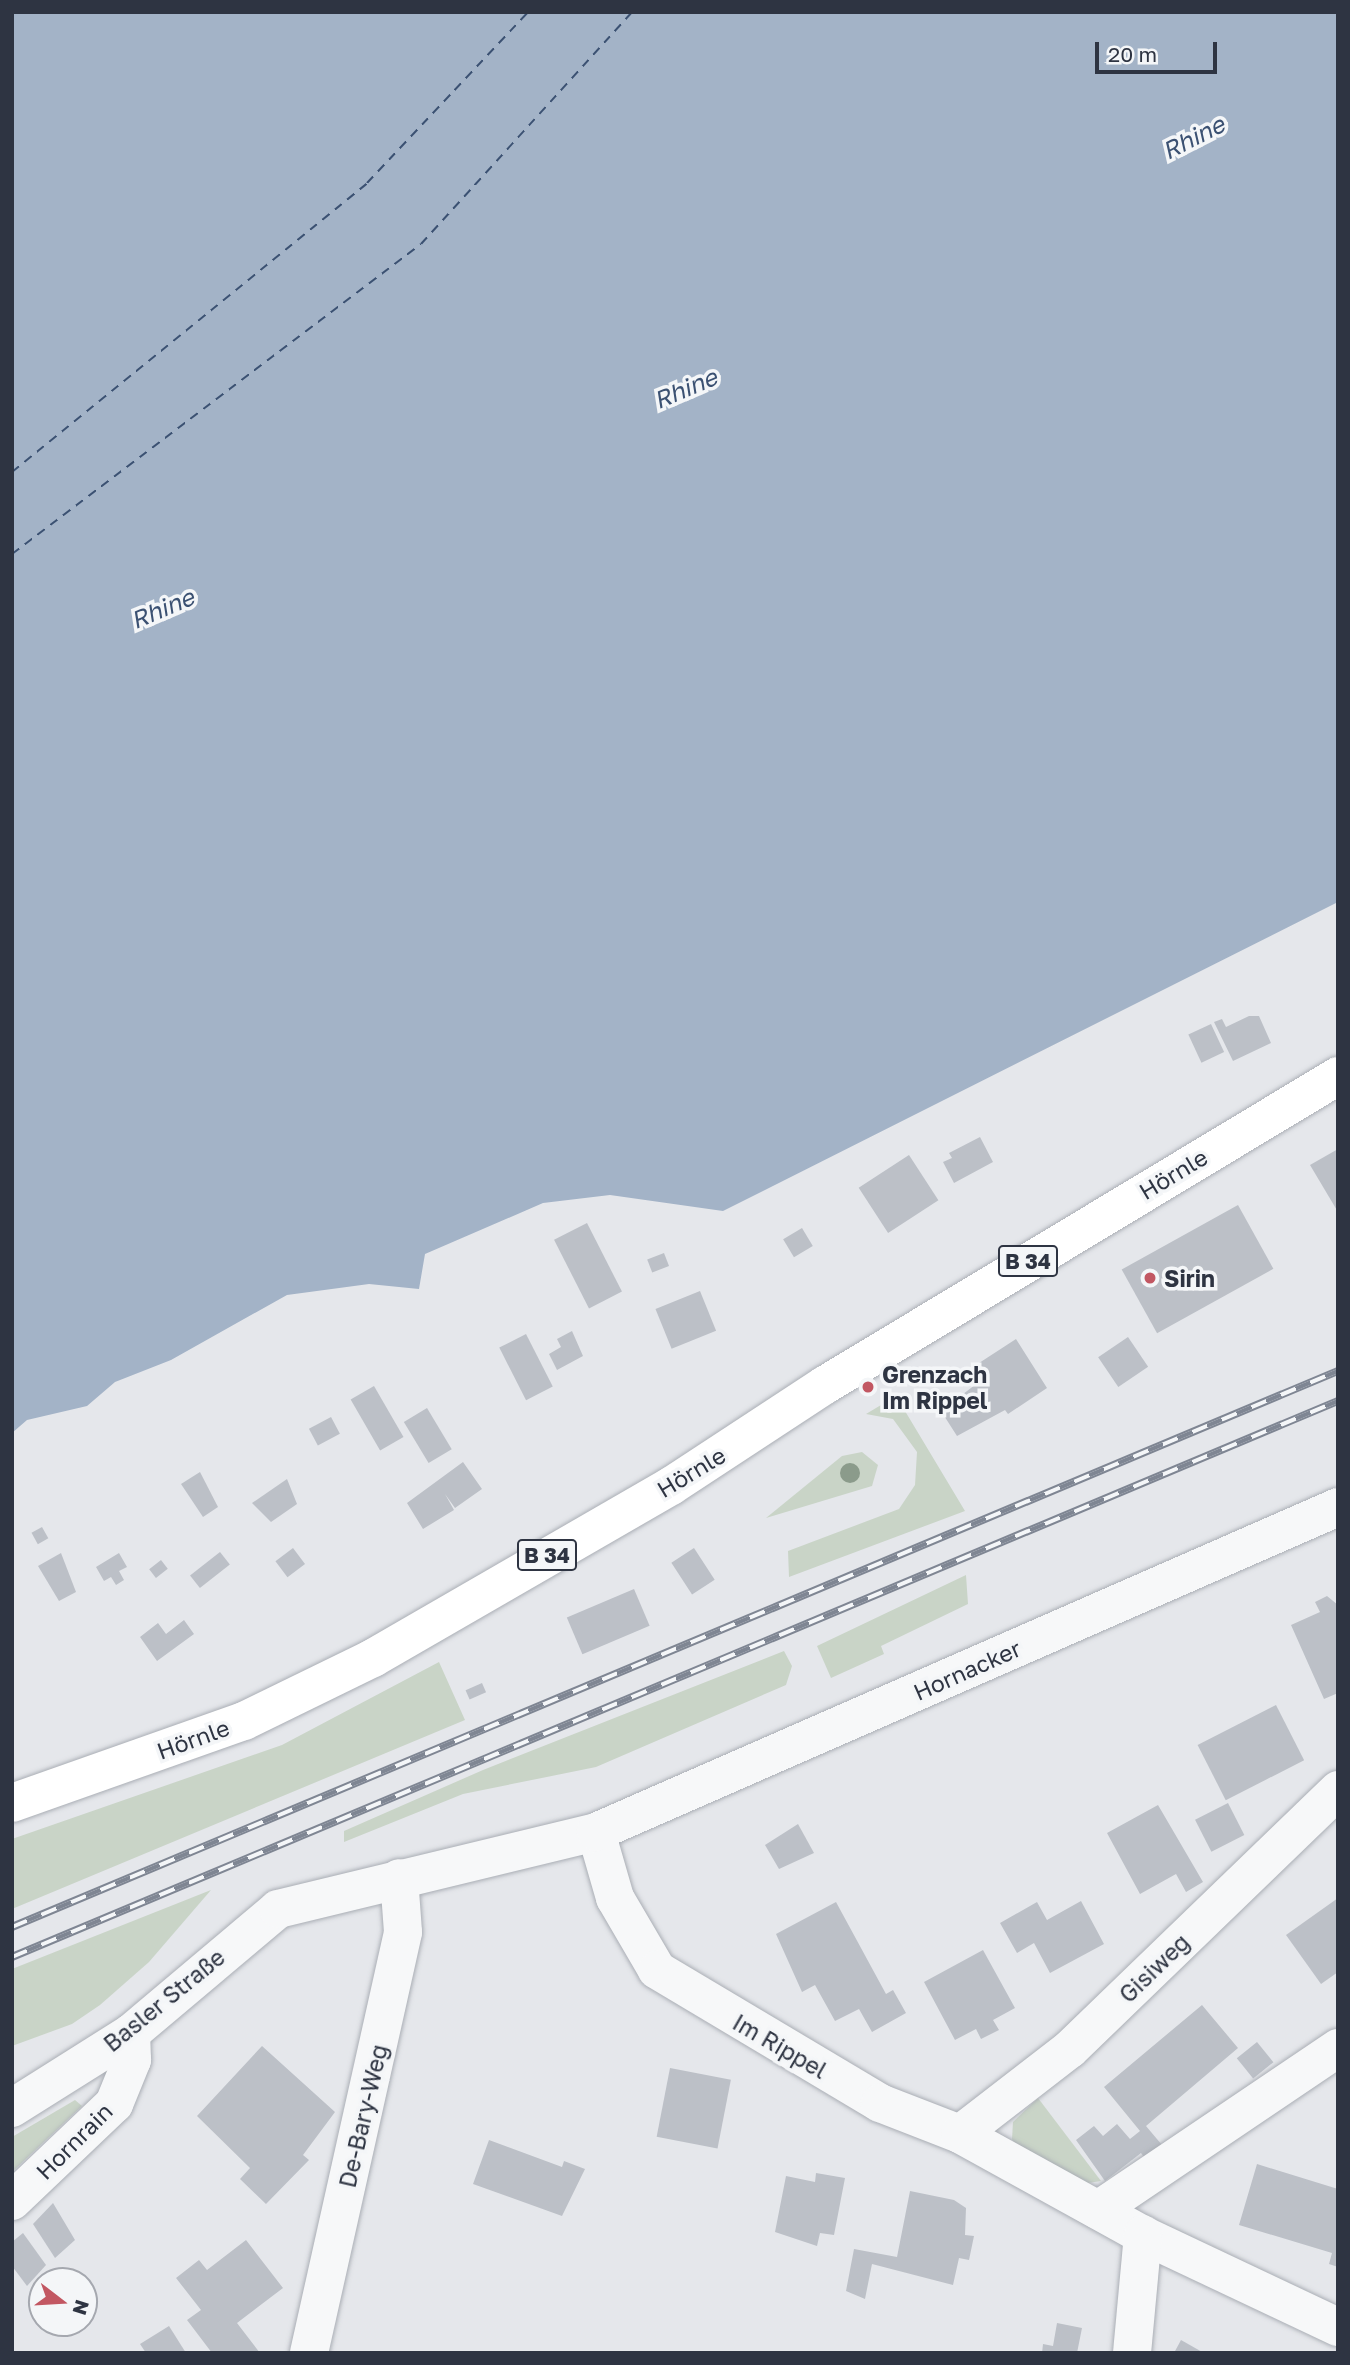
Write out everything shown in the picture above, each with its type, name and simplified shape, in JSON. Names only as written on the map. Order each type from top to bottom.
[{"type":"main road","name":"Hörnle","points":[[12,1803],[244,1721],[373,1658],[671,1486],[837,1378],[1338,1076]]},
{"type":"street","name":"Hornacker","points":[[596,1832],[1338,1507]]},
{"type":"street","name":"Gisiweg","points":[[960,2134],[1070,2049],[1338,1790]]},
{"type":"street","points":[[399,1878],[596,1832]]},
{"type":"street","name":"Im Rippel","points":[[596,1832],[615,1898],[657,1970],[880,2103],[960,2134],[1143,2235],[1338,2327]]},
{"type":"street","name":"Basler Straße","points":[[12,2108],[131,2033],[278,1909],[399,1878]]},
{"type":"street","name":"De-Bary-Weg","points":[[309,2353],[403,1932],[399,1878]]},
{"type":"street","name":"Hornrain","points":[[12,2201],[114,2104],[132,2060],[131,2033]]},
{"type":"street","points":[[1098,2210],[1338,2048]]},
{"type":"street","points":[[1132,2353],[1143,2235]]},
{"type":"shaded area","points":[[896,1396],[965,1511],[789,1577],[788,1551],[899,1509],[915,1485],[917,1452],[893,1419],[866,1414]]},
{"type":"shaded area","points":[[862,1452],[878,1465],[872,1486],[766,1518],[842,1456]]},
{"type":"shaded area","points":[[966,1575],[968,1604],[881,1646],[884,1654],[831,1678],[817,1646]]},
{"type":"shaded area","points":[[784,1651],[792,1666],[786,1685],[596,1767],[463,1794],[344,1842],[344,1831],[483,1770]]},
{"type":"shaded area","points":[[439,1662],[465,1720],[12,1909],[12,1839],[282,1745]]},
{"type":"shaded area","points":[[211,1890],[149,1962],[100,2005],[72,2024],[12,2046],[12,1969]]},
{"type":"shaded area","points":[[1038,2098],[1101,2181],[1081,2184],[1018,2150],[1012,2139],[1013,2122]]},
{"type":"shaded area","points":[[75,2100],[82,2106],[12,2172],[12,2137]]},
{"type":"water","name":"Rhine","points":[[12,12],[1338,12],[1338,902],[723,1211],[610,1195],[543,1203],[425,1254],[419,1289],[369,1284],[287,1295],[171,1360],[115,1382],[87,1406],[27,1420],[12,1433]]},
{"type":"building","points":[[1249,1016],[1259,1016],[1271,1043],[1233,1061],[1214,1022],[1222,1019],[1226,1027]]},
{"type":"building","points":[[1211,1024],[1224,1052],[1201,1063],[1188,1035]]},
{"type":"building","points":[[980,1137],[993,1162],[954,1183],[943,1162],[952,1158],[949,1153]]},
{"type":"building","points":[[1338,1149],[1338,1212],[1310,1165]]},
{"type":"building","points":[[909,1155],[938,1200],[888,1233],[859,1188]]},
{"type":"building","points":[[1238,1205],[1273,1269],[1157,1333],[1122,1269]]},
{"type":"building","points":[[587,1223],[622,1292],[589,1308],[554,1240]]},
{"type":"building","points":[[802,1228],[813,1246],[794,1257],[783,1239]]},
{"type":"building","points":[[664,1253],[669,1266],[652,1273],[647,1259]]},
{"type":"building","points":[[700,1291],[716,1331],[672,1349],[655,1309]]},
{"type":"building","points":[[572,1331],[583,1356],[557,1370],[549,1354],[561,1347],[557,1339]]},
{"type":"building","points":[[526,1334],[553,1387],[526,1400],[499,1348]]},
{"type":"building","points":[[1128,1337],[1148,1367],[1118,1387],[1098,1357]]},
{"type":"building","points":[[1016,1339],[1047,1388],[1008,1414],[1005,1410],[957,1436],[941,1411],[984,1378],[976,1365]]},
{"type":"building","points":[[374,1386],[404,1437],[380,1451],[351,1400]]},
{"type":"building","points":[[427,1408],[452,1449],[429,1463],[404,1422]]},
{"type":"building","points":[[331,1417],[340,1434],[318,1446],[309,1429]]},
{"type":"building","points":[[463,1462],[482,1489],[455,1508],[445,1494],[454,1510],[423,1529],[407,1503]]},
{"type":"building","points":[[200,1472],[218,1507],[203,1517],[181,1484]]},
{"type":"building","points":[[287,1479],[297,1504],[271,1522],[252,1503]]},
{"type":"building","points":[[42,1527],[48,1538],[38,1544],[32,1533]]},
{"type":"building","points":[[293,1548],[305,1564],[287,1577],[275,1561]]},
{"type":"building","points":[[694,1548],[715,1580],[692,1595],[671,1563]]},
{"type":"building","points":[[220,1552],[230,1565],[200,1588],[190,1575]]},
{"type":"building","points":[[61,1553],[76,1592],[59,1601],[38,1566]]},
{"type":"building","points":[[119,1553],[127,1567],[119,1571],[124,1580],[116,1585],[111,1577],[104,1581],[96,1567]]},
{"type":"building","points":[[161,1560],[168,1569],[156,1578],[149,1569]]},
{"type":"building","points":[[634,1589],[650,1626],[582,1654],[567,1618]]},
{"type":"building","points":[[1327,1596],[1338,1605],[1338,1693],[1324,1699],[1291,1625],[1320,1612],[1315,1602]]},
{"type":"building","points":[[184,1620],[194,1634],[157,1661],[140,1637],[158,1623],[166,1634]]},
{"type":"building","points":[[482,1683],[486,1692],[470,1699],[466,1690]]},
{"type":"building","points":[[1276,1705],[1304,1760],[1226,1800],[1198,1745]]},
{"type":"building","points":[[1228,1803],[1244,1835],[1211,1852],[1195,1820]]},
{"type":"building","points":[[1158,1805],[1203,1882],[1186,1892],[1176,1874],[1140,1894],[1107,1833]]},
{"type":"building","points":[[798,1824],[814,1853],[779,1869],[765,1845]]},
{"type":"building","points":[[1338,1898],[1338,1972],[1321,1984],[1286,1935]]},
{"type":"building","points":[[1081,1901],[1104,1944],[1050,1973],[1034,1943],[1017,1953],[1000,1923],[1037,1902],[1047,1920]]},
{"type":"building","points":[[836,1902],[886,1994],[893,1990],[906,2013],[872,2032],[859,2009],[835,2021],[815,1985],[802,1992],[776,1934]]},
{"type":"building","points":[[983,1950],[1015,2008],[993,2020],[999,2030],[981,2039],[976,2029],[955,2040],[924,1982]]},
{"type":"building","points":[[1202,2005],[1238,2048],[1146,2126],[1162,2145],[1144,2157],[1141,2153],[1105,2181],[1076,2140],[1094,2126],[1103,2136],[1117,2124],[1130,2139],[1140,2131],[1104,2087]]},
{"type":"building","points":[[1257,2042],[1273,2062],[1253,2079],[1237,2058]]},
{"type":"building","points":[[262,2046],[335,2112],[303,2155],[309,2160],[266,2204],[240,2179],[250,2168],[197,2116]]},
{"type":"building","points":[[670,2068],[731,2080],[718,2149],[657,2137]]},
{"type":"building","points":[[489,2140],[562,2167],[564,2161],[585,2169],[562,2216],[473,2184]]},
{"type":"building","points":[[1257,2164],[1338,2189],[1338,2267],[1329,2264],[1332,2253],[1239,2225]]},
{"type":"building","points":[[816,2173],[845,2178],[834,2235],[820,2233],[817,2246],[775,2232],[786,2176],[815,2182]]},
{"type":"building","points":[[910,2191],[954,2200],[966,2208],[965,2235],[974,2236],[969,2260],[959,2258],[953,2285],[872,2264],[865,2299],[846,2291],[854,2249],[897,2257]]},
{"type":"building","points":[[53,2203],[75,2240],[55,2258],[33,2224]]},
{"type":"building","points":[[23,2233],[46,2265],[28,2267],[27,2286],[12,2266],[12,2242]]},
{"type":"building","points":[[246,2240],[283,2288],[237,2323],[260,2353],[212,2353],[187,2320],[201,2310],[176,2278],[199,2260],[207,2270]]},
{"type":"building","points":[[1057,2323],[1082,2328],[1077,2353],[1042,2353],[1043,2344],[1053,2346]]},
{"type":"building","points":[[169,2326],[186,2353],[146,2353],[140,2344]]},
{"type":"building","points":[[1181,2340],[1204,2353],[1174,2353]]},
{"type":"ferry route","points":[[12,472],[367,183],[528,12]]},
{"type":"ferry route","points":[[12,554],[421,244],[632,12]]},
{"type":"railway","points":[[12,1927],[1338,1371]]},
{"type":"railway","points":[[12,1957],[1338,1401]]},
{"type":"place","name":"Sirin","points":[[1150,1278]]},
{"type":"place","name":"Grenzach Im Rippel","points":[[868,1387]]}]
